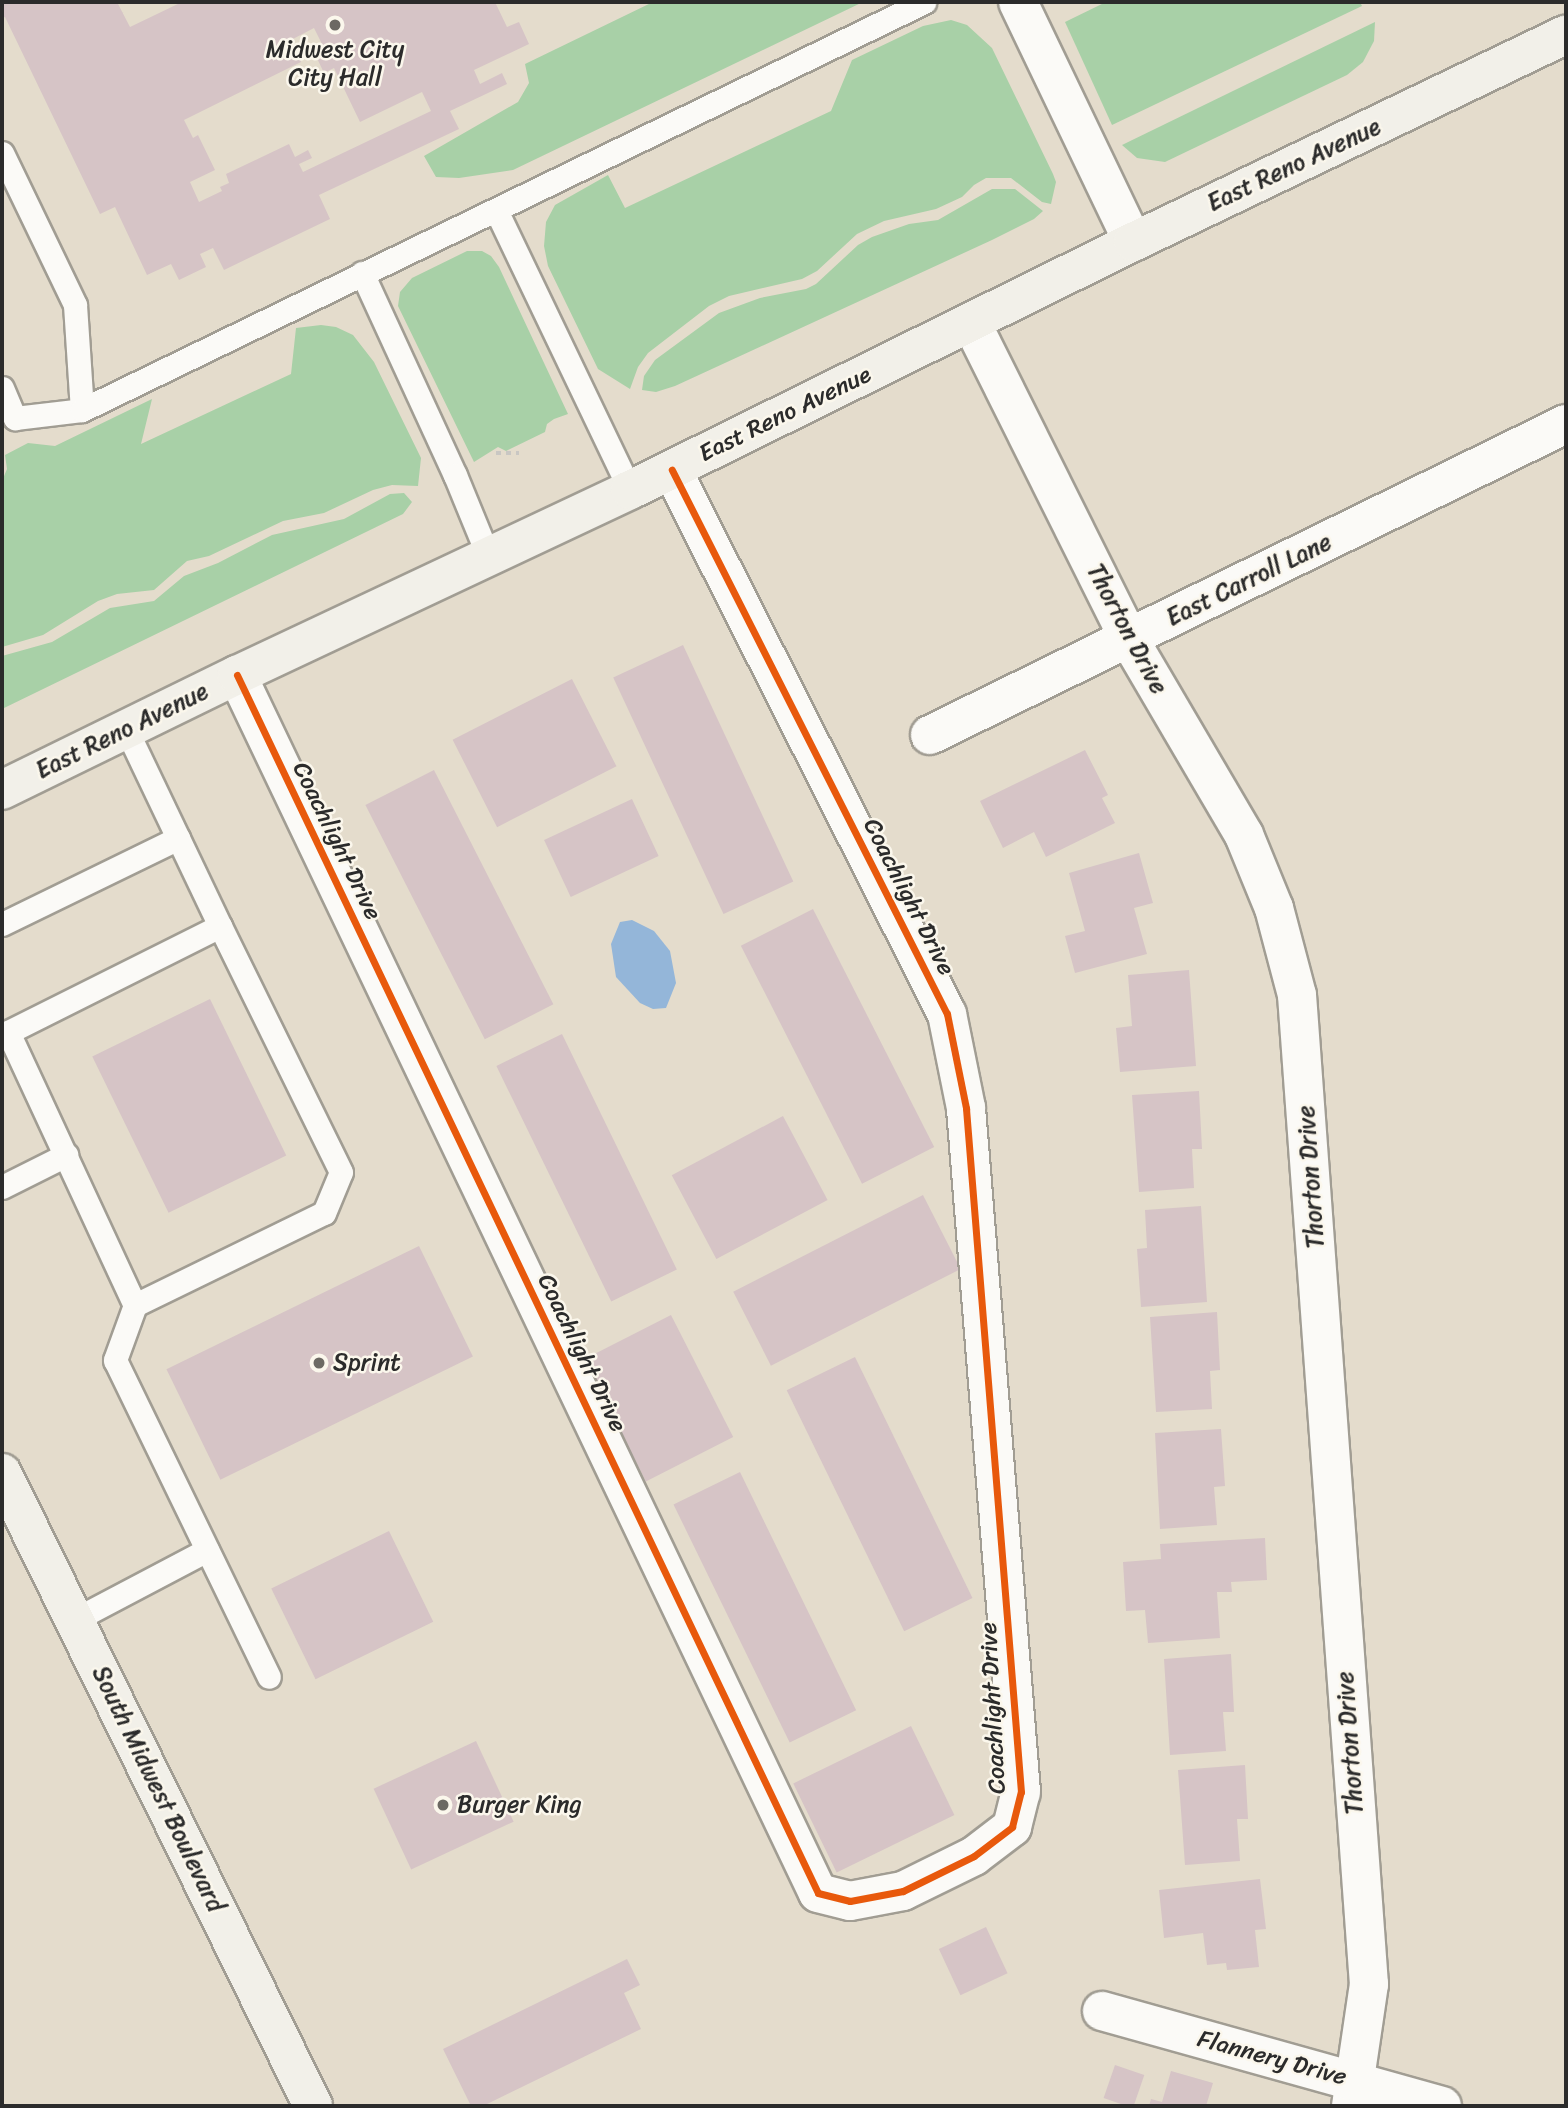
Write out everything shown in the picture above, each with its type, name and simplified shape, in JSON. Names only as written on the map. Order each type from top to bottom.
[{"type":"main road","name":"East Reno Avenue","points":[[2,790],[237,675],[672,470],[1133,242],[1566,35]]},
{"type":"main road","name":"South Midwest Boulevard","points":[[2,1473],[313,2106]]},
{"type":"street","points":[[1018,2],[1133,242]]},
{"type":"street","name":"Thorton Drive","points":[[971,322],[1129,639],[1244,835],[1275,908],[1297,995],[1368,1984],[1352,2093]]},
{"type":"street","name":"East Carroll Lane","points":[[930,735],[1566,424]]},
{"type":"street","name":"Coachlight Drive","points":[[237,675],[818,1893],[850,1900],[902,1891],[974,1856],[1012,1827],[1021,1792],[966,1108],[947,1014],[672,470]]},
{"type":"street","name":"Flannery Drive","points":[[1102,2011],[1352,2093],[1442,2106]]},
{"type":"lane","points":[[2,388],[15,418],[82,410],[924,2]]},
{"type":"lane","points":[[2,153],[75,305],[82,410]]},
{"type":"lane","points":[[496,210],[630,490]]},
{"type":"lane","points":[[362,273],[455,475],[489,558]]},
{"type":"lane","points":[[126,729],[341,1172],[324,1213],[135,1306],[115,1360],[269,1677]]},
{"type":"lane","points":[[2,924],[178,838]]},
{"type":"lane","points":[[135,1306],[5,1026],[220,926]]},
{"type":"lane","points":[[2,1187],[66,1155]]},
{"type":"lane","points":[[76,1619],[207,1550]]},
{"type":"path","points":[[496,453],[519,453]]},
{"type":"green space","points":[[653,2],[863,2],[513,170],[459,178],[436,177],[424,156],[518,102],[529,83],[525,64]]},
{"type":"green space","points":[[1106,2],[1360,2],[1362,6],[1112,125],[1065,22]]},
{"type":"green space","points":[[951,20],[967,25],[992,48],[1053,174],[1056,182],[1051,204],[1042,202],[1011,178],[986,178],[962,197],[936,209],[884,221],[857,234],[817,271],[802,279],[729,296],[709,306],[648,353],[638,367],[630,389],[598,369],[548,266],[544,246],[546,222],[555,205],[608,175],[625,208],[831,111],[852,60],[923,26]]},
{"type":"green space","points":[[1375,22],[1374,41],[1363,62],[1347,75],[1165,162],[1137,158],[1122,145]]},
{"type":"green space","points":[[992,189],[1015,189],[1043,211],[1034,219],[992,240],[675,386],[656,392],[642,390],[644,376],[655,360],[719,313],[760,298],[806,289],[816,284],[858,245],[872,237],[909,224],[938,220]]},
{"type":"green space","points":[[467,251],[482,251],[491,256],[499,267],[568,414],[547,424],[545,432],[506,451],[498,447],[474,462],[398,306],[400,292],[412,278]]},
{"type":"green space","points":[[321,325],[336,327],[353,335],[374,362],[421,458],[418,486],[392,485],[373,490],[324,513],[283,521],[209,556],[187,561],[154,590],[117,594],[98,601],[43,635],[2,647],[2,481],[7,469],[5,455],[28,443],[55,446],[152,399],[141,444],[291,374],[296,328]]},
{"type":"green space","points":[[404,493],[412,502],[403,514],[2,709],[2,656],[52,642],[110,608],[154,601],[184,576],[218,563],[272,535],[344,519],[390,494]]},
{"type":"water","points":[[632,920],[654,931],[670,951],[676,983],[666,1008],[653,1009],[640,1003],[616,977],[611,944],[620,922]]},
{"type":"building","points":[[2,2],[117,2],[130,27],[182,2],[495,2],[507,27],[519,22],[529,44],[474,70],[480,84],[502,73],[507,84],[450,111],[459,129],[319,195],[330,219],[224,270],[213,248],[200,254],[206,267],[179,280],[171,264],[147,275],[115,207],[100,214],[5,17],[2,18]],"holes":[[[314,28],[325,50],[315,54],[324,73],[334,68],[360,122],[422,92],[431,111],[303,172],[299,164],[312,158],[308,150],[295,157],[289,144],[226,174],[229,183],[220,187],[222,191],[199,202],[190,182],[215,170],[198,135],[193,138],[184,120],[301,62],[298,56],[310,50],[305,40],[292,46],[289,41]]]},
{"type":"building","points":[[683,645],[793,882],[724,914],[613,678]]},
{"type":"building","points":[[572,679],[616,766],[497,827],[453,740]]},
{"type":"building","points":[[1085,750],[1108,795],[1102,798],[1115,823],[1046,857],[1034,832],[1003,848],[980,801]]},
{"type":"building","points":[[434,770],[553,1004],[485,1039],[365,805]]},
{"type":"building","points":[[632,799],[659,856],[571,897],[544,840]]},
{"type":"building","points":[[1139,853],[1153,903],[1134,908],[1147,954],[1075,973],[1065,936],[1085,931],[1069,873]]},
{"type":"building","points":[[813,909],[934,1147],[862,1184],[741,946]]},
{"type":"building","points":[[1189,970],[1196,1066],[1120,1072],[1116,1028],[1132,1026],[1128,975]]},
{"type":"building","points":[[210,999],[286,1155],[169,1213],[92,1056]]},
{"type":"building","points":[[562,1034],[677,1269],[611,1301],[496,1066]]},
{"type":"building","points":[[1199,1091],[1202,1149],[1192,1149],[1194,1188],[1139,1192],[1132,1095]]},
{"type":"building","points":[[783,1116],[828,1200],[716,1259],[672,1175]]},
{"type":"building","points":[[923,1195],[961,1269],[771,1366],[733,1292]]},
{"type":"building","points":[[1201,1206],[1207,1302],[1141,1307],[1137,1249],[1147,1248],[1145,1210]]},
{"type":"building","name":"Sprint","points":[[419,1246],[473,1357],[220,1480],[166,1369]]},
{"type":"building","points":[[1217,1312],[1220,1370],[1210,1371],[1212,1409],[1156,1412],[1150,1317]]},
{"type":"building","points":[[671,1315],[733,1437],[646,1482],[584,1359]]},
{"type":"building","points":[[855,1357],[972,1598],[904,1631],[787,1390]]},
{"type":"building","points":[[1221,1429],[1225,1486],[1214,1487],[1217,1525],[1160,1529],[1155,1433]]},
{"type":"building","points":[[740,1472],[856,1710],[790,1743],[673,1504]]},
{"type":"building","points":[[389,1531],[433,1622],[316,1679],[271,1588]]},
{"type":"building","points":[[1265,1538],[1267,1580],[1231,1582],[1232,1592],[1217,1592],[1220,1638],[1148,1643],[1145,1610],[1126,1611],[1123,1562],[1161,1559],[1160,1544]]},
{"type":"building","points":[[1231,1654],[1234,1712],[1223,1712],[1226,1751],[1170,1755],[1164,1659]]},
{"type":"building","points":[[911,1726],[954,1815],[837,1872],[793,1783]]},
{"type":"building","name":"Burger King","points":[[476,1741],[514,1822],[411,1869],[374,1789]]},
{"type":"building","points":[[1245,1765],[1248,1819],[1237,1819],[1240,1861],[1185,1865],[1178,1770]]},
{"type":"building","points":[[1260,1879],[1266,1929],[1255,1930],[1259,1967],[1227,1970],[1226,1963],[1207,1965],[1203,1933],[1164,1938],[1159,1890]]},
{"type":"building","points":[[986,1927],[1008,1973],[960,1995],[939,1949]]},
{"type":"building","points":[[627,1959],[640,1985],[624,1993],[641,2029],[483,2106],[471,2106],[443,2049]]},
{"type":"building","points":[[1115,2065],[1144,2075],[1134,2106],[1104,2098]]},
{"type":"building","points":[[1171,2071],[1213,2083],[1206,2106],[1149,2106],[1151,2099],[1162,2102]]},
{"type":"cycle path","points":[[237,675],[818,1893],[850,1901],[903,1891],[974,1856],[1012,1827],[1021,1792],[966,1108],[947,1014],[672,470]]},
{"type":"place","name":"Midwest City City Hall","points":[[335,25]]},
{"type":"place","name":"Sprint","points":[[319,1363]]},
{"type":"place","name":"Burger King","points":[[443,1805]]}]
